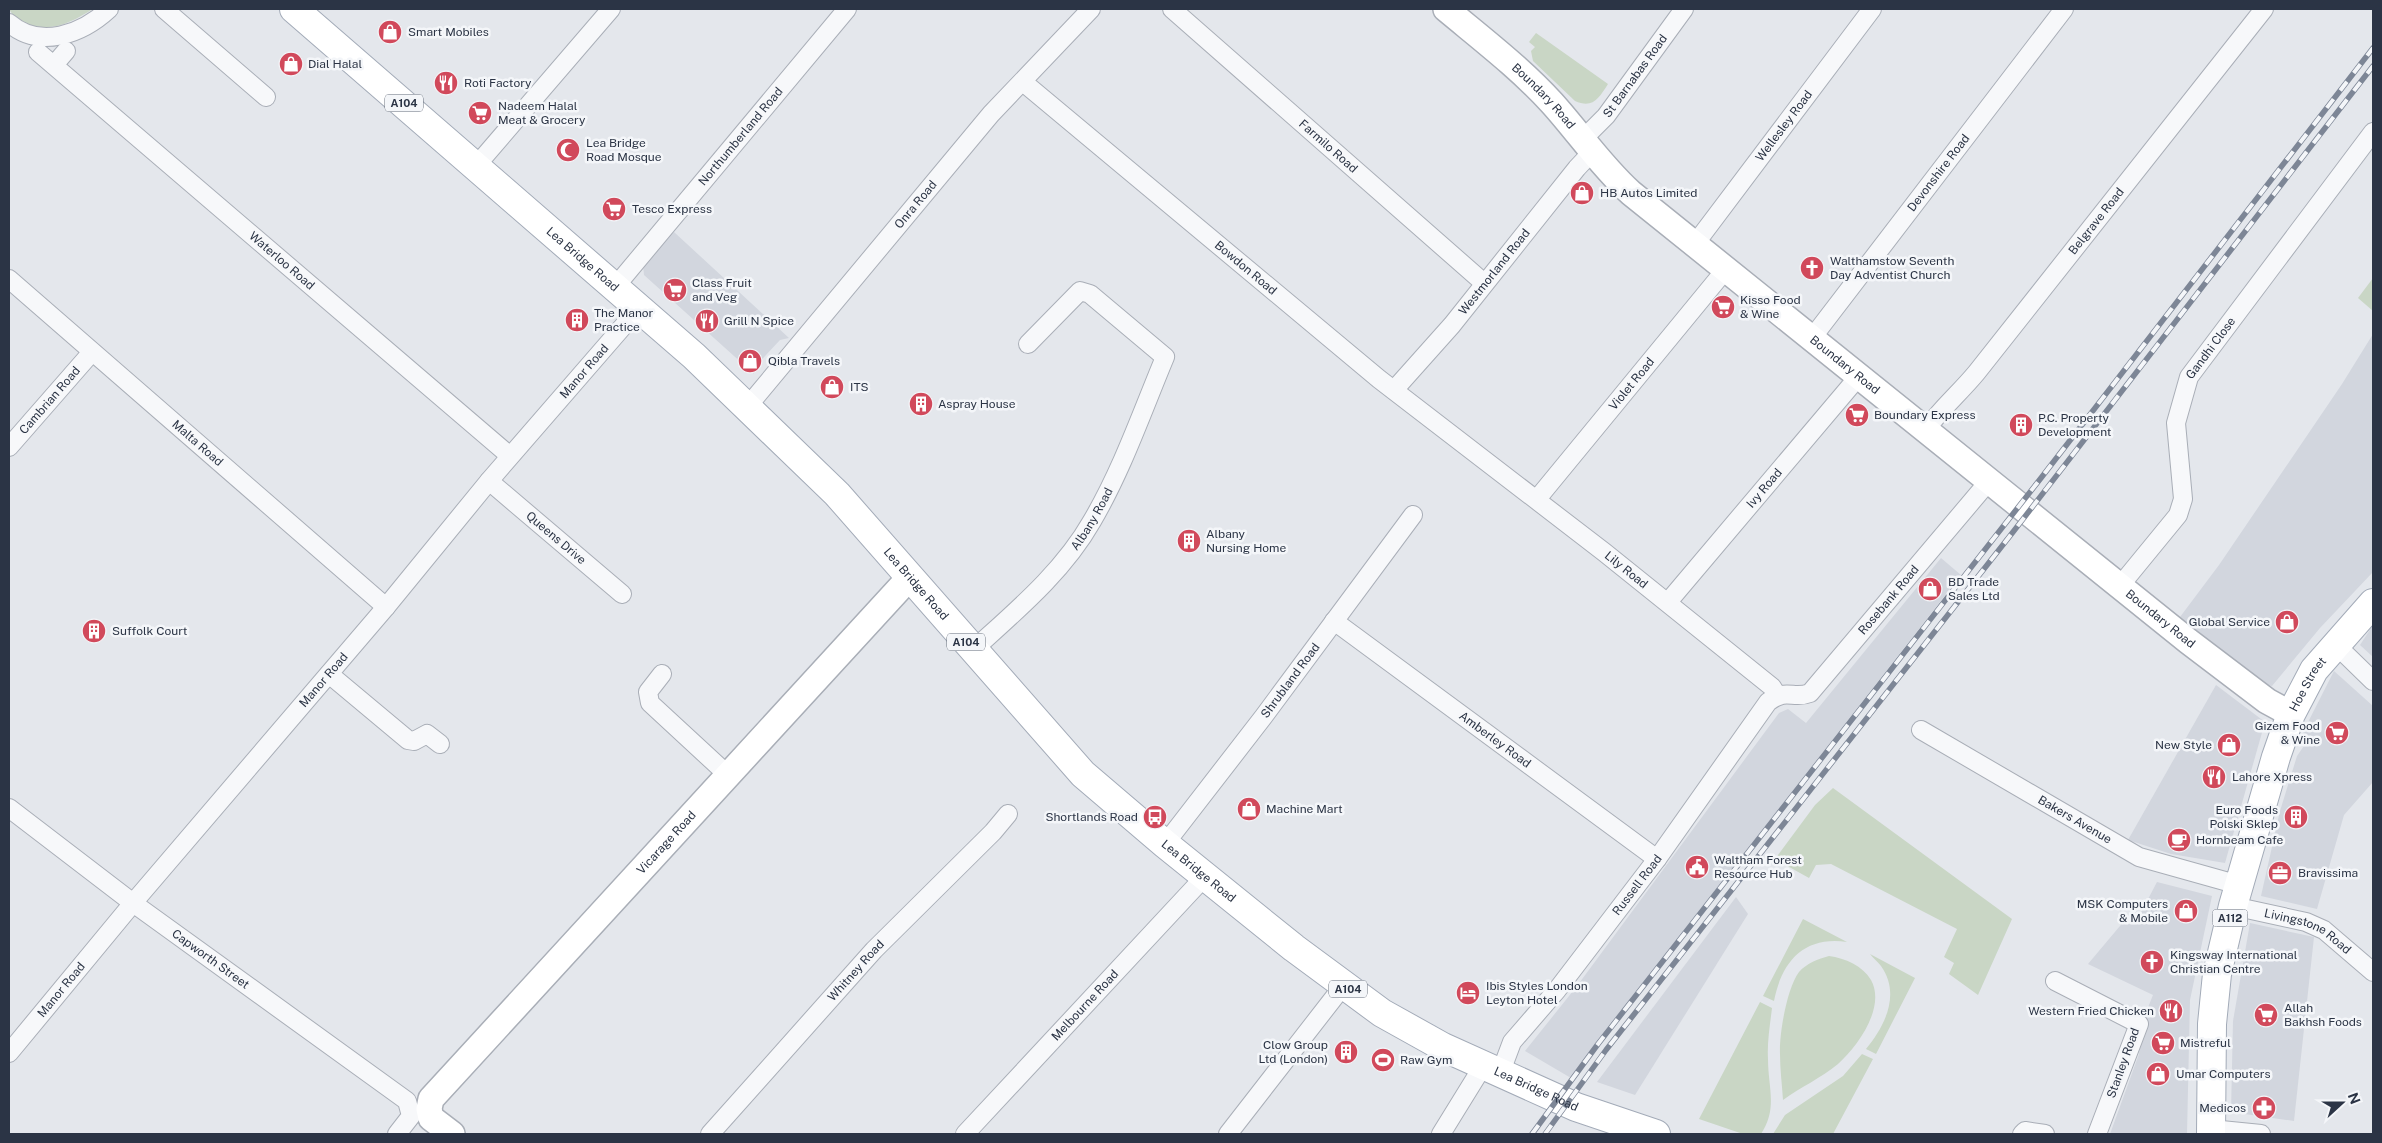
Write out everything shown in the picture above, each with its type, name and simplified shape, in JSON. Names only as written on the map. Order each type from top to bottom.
[{"type":"main road","name":"Lea Bridge Road","points":[[294,9],[615,287],[748,406],[837,494],[1076,768],[1165,844],[1343,986],[1405,1027],[1492,1070],[1576,1107],[1640,1132]]},
{"type":"main road","name":"Hoe Street","points":[[2211,1132],[2214,999],[2220,956],[2276,758],[2291,714],[2314,670],[2373,603]]},
{"type":"street","points":[[9,23],[29,35],[59,36],[88,24],[109,9]]},
{"type":"street","points":[[164,9],[266,97]]},
{"type":"street","points":[[476,166],[611,9]]},
{"type":"street","name":"Northumberland Road","points":[[615,287],[847,9]]},
{"type":"street","name":"Onra Road","points":[[748,406],[991,114],[1091,9]]},
{"type":"street","name":"Farmilo Road","points":[[1172,9],[1484,283]]},
{"type":"street","name":"Boundary Road","points":[[1446,9],[1517,68],[1552,103],[1612,176],[2119,586],[2248,688],[2276,707],[2291,714]]},
{"type":"street","name":"St Barnabas Road","points":[[1588,145],[1606,116],[1684,9]]},
{"type":"street","name":"Wellesley Road","points":[[1695,244],[1872,9]]},
{"type":"street","name":"Devonshire Road","points":[[1812,338],[2064,9]]},
{"type":"street","name":"Belgrave Road","points":[[1925,431],[1939,410],[1962,391],[2264,9]]},
{"type":"street","points":[[54,65],[66,51]]},
{"type":"street","name":"Waterloo Road","points":[[38,52],[510,456]]},
{"type":"street","name":"Bowdon Road","points":[[1023,82],[1394,390],[1472,449]]},
{"type":"street","name":"Gandhi Close","points":[[2119,586],[2178,515],[2183,499],[2176,422],[2189,376],[2373,132]]},
{"type":"street","name":"Westmorland Road","points":[[1394,390],[1452,325],[1577,168],[1588,145]]},
{"type":"street","name":"Violet Road","points":[[1537,499],[1726,269]]},
{"type":"street","name":"Malta Road","points":[[9,279],[386,607]]},
{"type":"street","name":"Albany Road","points":[[974,650],[1036,593],[1092,523],[1111,484],[1165,357],[1090,294],[1080,291],[1028,344]]},
{"type":"street","name":"Manor Road","points":[[9,1053],[133,903],[386,607],[510,456],[639,308]]},
{"type":"street","name":"Cambrian Road","points":[[9,447],[92,352]]},
{"type":"street","name":"Ivy Road","points":[[1668,602],[1859,376]]},
{"type":"street","name":"Lily Road","points":[[1472,449],[1668,602],[1772,687],[1778,695]]},
{"type":"street","name":"Queens Drive","points":[[489,481],[622,594]]},
{"type":"street","name":"Rosebank Road","points":[[1778,695],[1786,693],[1799,696],[1810,694],[1989,481]]},
{"type":"street","name":"Shrubland Road","points":[[1165,844],[1414,515]]},
{"type":"street","name":"Vicarage Road","points":[[397,1134],[729,776],[910,577]]},
{"type":"street","name":"Amberley Road","points":[[1334,621],[1657,859]]},
{"type":"street","points":[[2335,644],[2373,681]]},
{"type":"street","points":[[329,674],[408,740],[414,741],[427,734],[440,744]]},
{"type":"street","points":[[662,674],[648,692],[650,703],[729,776]]},
{"type":"street","name":"Russell Road","points":[[1441,1134],[1512,1042],[1557,990],[1657,859],[1768,702],[1778,695]]},
{"type":"street","name":"Bakers Avenue","points":[[1921,730],[2139,857],[2236,896]]},
{"type":"street","name":"Capworth Street","points":[[9,808],[133,903],[452,1134]]},
{"type":"street","name":"Whitney Road","points":[[710,1134],[874,950],[993,832],[1008,814]]},
{"type":"street","name":"Melbourne Road","points":[[965,1134],[1130,958],[1196,886],[1204,874]]},
{"type":"street","name":"Livingstone Road","points":[[2236,896],[2324,930],[2336,937],[2373,972]]},
{"type":"street","name":"Stanley Road","points":[[2055,981],[2138,1024],[2097,1134]]},
{"type":"street","points":[[1228,1134],[1343,986]]},
{"type":"street","points":[[2022,1134],[2025,1131],[2045,1134]]},
{"type":"street","points":[[2211,1132],[2261,1134]]},
{"type":"shaded area","points":[[674,232],[789,338],[780,340],[752,370],[754,374],[644,275],[643,265]]},
{"type":"shaded area","points":[[2373,334],[2373,572],[2320,628],[2272,686],[2263,684],[2180,617],[2219,565],[2342,384]]},
{"type":"shaded area","points":[[1941,558],[1961,575],[1617,1016],[1571,1078],[1525,1051],[1577,986],[1779,713],[1788,709],[1806,723]]},
{"type":"shaded area","points":[[2373,625],[2373,657],[2360,645]]},
{"type":"shaded area","points":[[2334,671],[2373,706],[2373,782],[2344,815],[2317,909],[2261,896],[2280,811],[2297,756],[2308,740],[2302,734]]},
{"type":"shaded area","points":[[2216,685],[2265,722],[2225,863],[2171,854],[2128,840]]},
{"type":"shaded area","points":[[2157,882],[2212,896],[2190,1000],[2187,1134],[2110,1134],[2139,1054],[2143,1020],[2153,995],[2088,964],[2125,920],[2136,922]]},
{"type":"shaded area","points":[[1736,897],[1748,914],[1635,1095],[1597,1082]]},
{"type":"shaded area","points":[[2250,923],[2314,937],[2294,1121],[2231,1112],[2233,1021]]},
{"type":"green space","points":[[9,9],[93,9],[63,24],[39,27],[23,22],[15,17]]},
{"type":"green space","points":[[1536,33],[1608,84],[1595,101],[1586,104],[1575,101],[1533,61],[1531,51],[1535,47],[1529,42]]},
{"type":"green space","points":[[2373,278],[2373,311],[2358,298]]},
{"type":"green space","points":[[1833,788],[2012,919],[1978,995],[1949,974],[1954,963],[1944,957],[1957,929],[1831,864],[1816,865],[1809,878],[1775,859],[1815,805]]},
{"type":"green space","points":[[1803,919],[1847,942],[1832,941],[1819,943],[1807,947],[1797,954],[1783,974],[1774,1001],[1763,996]]},
{"type":"green space","points":[[1870,954],[1915,978],[1876,1054],[1866,1049],[1884,1020],[1890,999],[1890,988],[1881,966]]},
{"type":"green space","points":[[1829,956],[1853,964],[1868,975],[1875,991],[1872,1014],[1861,1037],[1838,1064],[1783,1100],[1780,1045],[1787,1000],[1799,972],[1813,962]]},
{"type":"green space","points":[[1760,1002],[1772,1008],[1768,1053],[1771,1106],[1766,1125],[1761,1134],[1743,1134],[1699,1119]]},
{"type":"green space","points":[[1862,1054],[1873,1059],[1833,1134],[1773,1134],[1785,1115],[1843,1076]]},
{"type":"railway","points":[[1532,1134],[1598,1044],[2041,478],[2373,48]]},
{"type":"railway","points":[[1545,1134],[1606,1050],[2013,532],[2373,66]]},
{"type":"place","name":"Smart Mobiles","points":[[390,32]]},
{"type":"place","name":"Dial Halal","points":[[291,64]]},
{"type":"place","name":"Roti Factory","points":[[446,83]]},
{"type":"place","name":"Nadeem Halal Meat & Grocery","points":[[480,113]]},
{"type":"place","name":"Lea Bridge Road Mosque","points":[[568,150]]},
{"type":"place","name":"HB Autos Limited","points":[[1582,193]]},
{"type":"place","name":"Tesco Express","points":[[614,209]]},
{"type":"place","name":"Walthamstow Seventh Day Adventist Church","points":[[1812,268]]},
{"type":"place","name":"Class Fruit and Veg","points":[[675,290]]},
{"type":"place","name":"Kisso Food & Wine","points":[[1723,307]]},
{"type":"place","name":"The Manor Practice","points":[[577,320]]},
{"type":"place","name":"Grill N Spice","points":[[707,321]]},
{"type":"place","name":"Qibla Travels","points":[[750,361]]},
{"type":"place","name":"ITS","points":[[832,387]]},
{"type":"place","name":"Aspray House","points":[[921,404]]},
{"type":"place","name":"Boundary Express","points":[[1857,415]]},
{"type":"place","name":"P.C. Property Development","points":[[2021,425]]},
{"type":"place","name":"Albany Nursing Home","points":[[1189,541]]},
{"type":"place","name":"BD Trade Sales Ltd","points":[[1930,589]]},
{"type":"place","name":"Global Service","points":[[2287,622]]},
{"type":"place","name":"Suffolk Court","points":[[94,631]]},
{"type":"place","name":"Gizem Food & Wine","points":[[2337,733]]},
{"type":"place","name":"New Style","points":[[2229,745]]},
{"type":"place","name":"Lahore Xpress","points":[[2214,777]]},
{"type":"place","name":"Machine Mart","points":[[1249,809]]},
{"type":"place","name":"Shortlands Road","points":[[1155,817]]},
{"type":"place","name":"Euro Foods Polski Sklep","points":[[2296,817]]},
{"type":"place","name":"Hornbeam Cafe","points":[[2179,840]]},
{"type":"place","name":"Waltham Forest Resource Hub","points":[[1697,867]]},
{"type":"place","name":"Bravissima","points":[[2280,873]]},
{"type":"place","name":"MSK Computers & Mobile","points":[[2186,911]]},
{"type":"place","name":"Kingsway International Christian Centre","points":[[2152,962]]},
{"type":"place","name":"Ibis Styles London Leyton Hotel","points":[[1468,993]]},
{"type":"place","name":"Western Fried Chicken","points":[[2171,1011]]},
{"type":"place","name":"Allah Bakhsh Foods","points":[[2266,1015]]},
{"type":"place","name":"Mistreful","points":[[2163,1043]]},
{"type":"place","name":"Clow Group Ltd (London)","points":[[1346,1052]]},
{"type":"place","name":"Raw Gym","points":[[1383,1060]]},
{"type":"place","name":"Umar Computers","points":[[2158,1074]]},
{"type":"place","name":"Medicos","points":[[2264,1108]]}]
